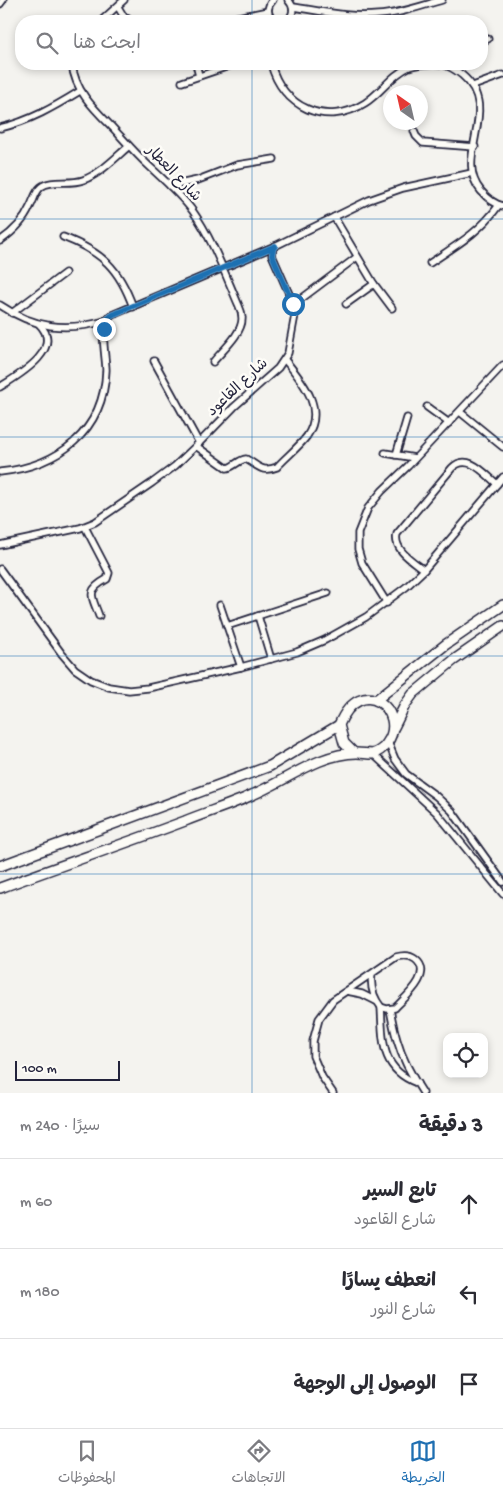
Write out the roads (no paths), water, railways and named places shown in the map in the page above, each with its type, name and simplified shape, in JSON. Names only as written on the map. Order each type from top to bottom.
[{"type":"street","points":[[0,4],[4,0]]},
{"type":"street","points":[[108,15],[124,0]]},
{"type":"street","points":[[270,15],[268,7],[272,0]]},
{"type":"street","points":[[288,0],[293,7],[292,15]]},
{"type":"street","points":[[293,7],[343,15],[378,15],[408,10],[442,0]]},
{"type":"street","points":[[118,7],[123,15]]},
{"type":"street","points":[[248,15],[268,11]]},
{"type":"street","name":"شارع العطار","points":[[73,70],[80,91],[89,104],[192,210],[210,242],[243,316],[242,325],[238,332],[213,362]]},
{"type":"street","points":[[198,70],[199,76]]},
{"type":"street","points":[[182,82],[217,70]]},
{"type":"street","points":[[274,70],[280,84],[292,100],[306,109],[326,114],[352,110],[365,104],[396,75],[405,70]]},
{"type":"street","points":[[430,262],[473,234],[501,205],[491,201],[479,188],[472,173],[480,118],[478,95],[473,86],[456,70]]},
{"type":"street","points":[[473,86],[503,75]]},
{"type":"street","points":[[0,128],[31,119],[80,91]]},
{"type":"street","points":[[414,131],[423,143],[475,147]]},
{"type":"street","points":[[0,241],[16,228],[24,218],[37,192],[44,185],[52,182],[71,183],[89,178],[129,146]]},
{"type":"street","points":[[170,186],[198,180],[237,165],[274,159]]},
{"type":"street","points":[[0,305],[12,313],[39,324],[55,327],[89,326],[105,321],[112,315],[275,246],[369,200],[402,188],[472,173]]},
{"type":"street","points":[[334,217],[374,284],[392,308]]},
{"type":"street","points":[[63,237],[83,244],[115,270],[126,288],[133,307]]},
{"type":"street","name":"شارع القاعود","points":[[0,545],[85,527],[96,522],[175,466],[234,407],[278,368],[285,360],[295,315],[293,304],[272,255],[275,246]]},
{"type":"street","points":[[293,304],[357,257]]},
{"type":"street","points":[[12,313],[65,273]]},
{"type":"street","points":[[346,304],[374,284]]},
{"type":"street","points":[[0,472],[32,466],[52,458],[70,445],[89,424],[96,411],[105,383],[105,321]]},
{"type":"street","points":[[0,388],[29,367],[44,351],[47,344],[46,336],[44,329],[39,324]]},
{"type":"street","points":[[154,361],[198,444],[227,468],[242,460],[246,460],[256,467],[270,469],[277,467],[306,437],[314,420],[312,401],[308,391],[301,379],[285,360]]},
{"type":"street","points":[[387,602],[362,563],[358,549],[358,533],[368,508],[374,499],[460,412],[503,365]]},
{"type":"street","points":[[427,407],[449,423]]},
{"type":"street","points":[[460,412],[503,447]]},
{"type":"street","points":[[396,454],[407,418]]},
{"type":"street","points":[[385,453],[415,458]]},
{"type":"street","points":[[424,570],[399,548],[396,539],[400,530],[446,475],[456,464],[470,462],[497,484]]},
{"type":"street","points":[[0,569],[68,662],[83,675],[100,684],[119,689],[139,690],[297,652],[325,640],[366,617],[406,587],[424,570],[503,477]]},
{"type":"street","points":[[85,527],[109,573],[107,579],[92,590],[99,616]]},
{"type":"street","points":[[227,626],[328,593]]},
{"type":"street","points":[[220,605],[241,667]]},
{"type":"street","points":[[376,700],[445,645],[503,606]]},
{"type":"street","points":[[258,616],[271,658]]},
{"type":"street","points":[[0,888],[253,795],[326,758],[354,753],[373,754],[384,748],[388,742],[401,710],[413,694],[454,660],[503,626]]},
{"type":"street","points":[[0,866],[270,766],[339,725],[344,713],[354,702],[363,698],[376,700],[388,711],[394,728]]},
{"type":"street","points":[[339,725],[344,743],[354,753]]},
{"type":"street","points":[[388,742],[395,759],[406,774],[436,796],[452,811],[503,882]]},
{"type":"street","points":[[373,754],[437,813],[503,894]]},
{"type":"street","points":[[270,766],[277,782]]},
{"type":"street","points":[[472,854],[481,849]]},
{"type":"street","points":[[333,1093],[322,1077],[313,1056],[316,1026],[323,1012],[333,1000],[393,958],[400,956],[411,957],[418,961],[421,973],[417,985],[395,1008],[381,1007]]},
{"type":"street","points":[[372,974],[372,988],[376,1001],[381,1007],[383,1042],[389,1061],[400,1074],[417,1084]]},
{"type":"street","points":[[347,991],[362,994],[376,1001]]},
{"type":"street","points":[[390,1009],[397,1041],[423,1093]]}]
